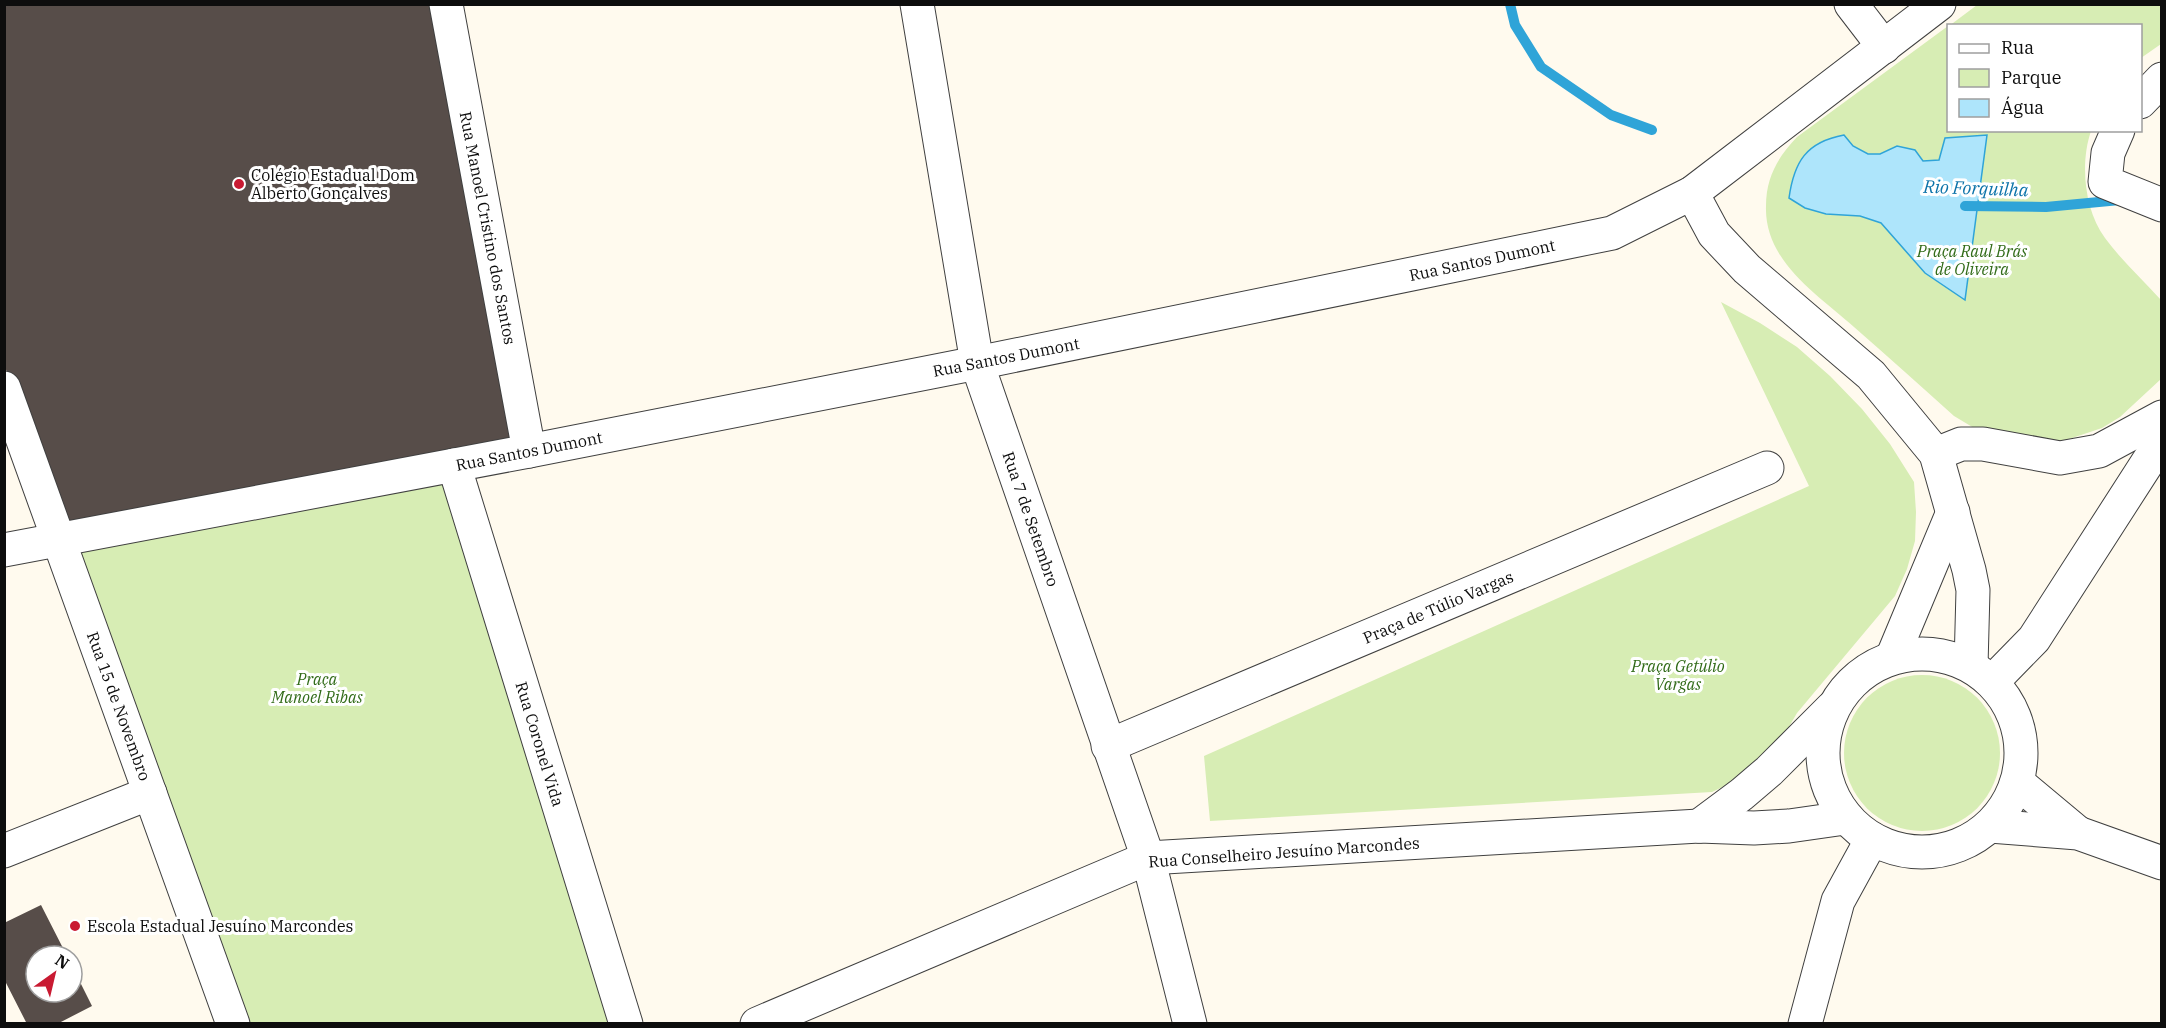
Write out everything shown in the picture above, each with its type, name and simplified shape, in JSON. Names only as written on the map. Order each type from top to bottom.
[{"type":"street","name":"Rua Manoel Cristino dos Santos","points":[[446,4],[530,451]]},
{"type":"street","name":"Rua 7 de Setembro","points":[[917,4],[977,363],[1148,858],[1190,1023]]},
{"type":"street","points":[[1851,4],[1884,46]]},
{"type":"street","name":"Rua Santos Dumont","points":[[4,549],[530,451],[977,363],[1612,233],[1692,193],[1939,4]]},
{"type":"street","points":[[2142,100],[2162,79]]},
{"type":"street","points":[[2117,132],[2108,153],[2105,182],[2162,205]]},
{"type":"street","points":[[1692,193],[1714,234],[1747,269],[1871,375],[1936,454],[1973,590],[1981,674]]},
{"type":"street","name":"Rua 15 de Novembro","points":[[4,388],[233,1023]]},
{"type":"street","points":[[1936,454],[1961,444],[1983,444],[2060,458],[2099,451],[2162,417]]},
{"type":"street","points":[[1981,674],[2034,639],[2151,453],[2162,440]]},
{"type":"street","name":"Rua Coronel Vida","points":[[454,465],[626,1023]]},
{"type":"street","name":"Praça de Túlio Vargas","points":[[1108,746],[1767,468]]},
{"type":"street","points":[[1892,658],[1953,512]]},
{"type":"street","points":[[1699,826],[1769,771],[1833,706],[1847,686],[1868,669],[1892,658],[1919,653],[1946,656],[1981,674],[2008,704],[2019,729],[2021,756],[2018,782],[2006,807],[1990,826],[1969,840],[1946,850],[1921,852],[1895,849],[1872,839],[1845,818],[1826,780],[1822,755],[1824,730],[1833,706]]},
{"type":"street","points":[[2018,782],[2078,833]]},
{"type":"street","points":[[4,851],[150,793]]},
{"type":"street","name":"Rua Conselheiro Jesuíno Marcondes","points":[[757,1023],[1148,858],[1699,826],[1754,828],[1789,826],[1845,818]]},
{"type":"street","points":[[1990,826],[2078,833],[2162,863]]},
{"type":"street","points":[[1805,1023],[1838,901],[1872,839]]},
{"type":"green space","points":[[1977,5],[2161,5],[2161,44],[2142,57],[2142,24],[1952,24]]},
{"type":"green space","name":"Praça Raul Brás de Oliveira","points":[[1947,27],[1947,132],[2091,132],[2085,172],[2092,214],[2111,246],[2161,300],[2161,379],[2120,417],[2102,428],[2063,441],[2040,443],[1974,428],[1954,416],[1809,289],[1783,260],[1768,226],[1766,206],[1768,186],[1774,168],[1797,137]]},
{"type":"green space","name":"Praça Getúlio Vargas","points":[[1721,302],[1760,323],[1797,347],[1830,376],[1862,409],[1890,444],[1914,482],[1915,541],[1907,569],[1895,596],[1797,713],[1783,737],[1731,783],[1712,792],[1210,821],[1204,756],[1809,486]]},
{"type":"green space","name":"Praça Manoel Ribas","points":[[443,478],[622,1023],[241,1023],[68,542]]},
{"type":"green space","points":[[1922,675],[1952,681],[1977,698],[1994,723],[2000,753],[1994,783],[1977,808],[1952,825],[1922,831],[1892,825],[1867,808],[1850,783],[1844,753],[1850,723],[1867,698],[1892,681]]},
{"type":"water","points":[[1844,135],[1853,146],[1868,154],[1880,154],[1897,146],[1915,150],[1923,161],[1939,160],[1945,138],[1987,135],[1965,300],[1925,273],[1881,223],[1860,216],[1826,214],[1805,208],[1789,198],[1794,174],[1804,156],[1820,143]]},
{"type":"building","name":"Colégio Estadual Dom Alberto Gonçalves","points":[[4,4],[437,4],[524,440],[60,524],[4,364]]},
{"type":"building","points":[[41,905],[61,944],[24,944],[24,1004],[84,1004],[84,990],[92,1006],[57,1024],[27,1024],[4,979],[4,923]]},
{"type":"waterway","name":"Rio Forquilha","points":[[1510,4],[1515,25],[1541,67],[1611,115],[1652,130]]},
{"type":"waterway","name":"Rio Forquilha","points":[[1965,206],[2046,207],[2120,200]]},
{"type":"place","name":"Colégio Estadual Dom Alberto Gonçalves","points":[[239,184]]},
{"type":"place","name":"Escola Estadual Jesuíno Marcondes","points":[[75,926]]}]
